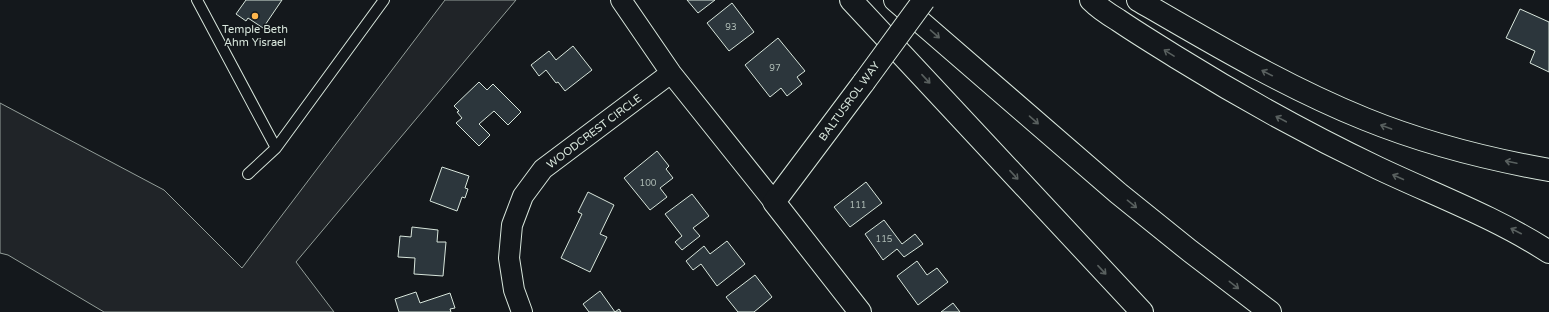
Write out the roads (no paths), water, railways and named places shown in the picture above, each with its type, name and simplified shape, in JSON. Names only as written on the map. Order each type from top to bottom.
[{"type":"main road","points":[[851,0],[1142,312]]},
{"type":"main road","points":[[895,0],[1118,193],[1190,252],[1270,312]]},
{"type":"main road","name":"BALTUSROL WAY","points":[[774,202],[924,0]]},
{"type":"main road","points":[[1091,0],[1097,6],[1125,25],[1260,108],[1314,137],[1492,219],[1526,236],[1549,252]]},
{"type":"main road","points":[[1138,0],[1259,69],[1314,97],[1366,120],[1423,140],[1479,155],[1549,170]]},
{"type":"main road","points":[[774,202],[860,312]]},
{"type":"street","points":[[621,0],[671,73],[774,202]]},
{"type":"street","name":"WOODCREST CIRCLE","points":[[522,312],[514,290],[509,258],[512,225],[523,196],[543,169],[671,73]]},
{"type":"lane","points":[[197,0],[276,148]]},
{"type":"lane","points":[[248,174],[276,148],[384,0]]},
{"type":"place","name":"Temple Beth Ahm Yisrael","points":[[255,16]]}]
